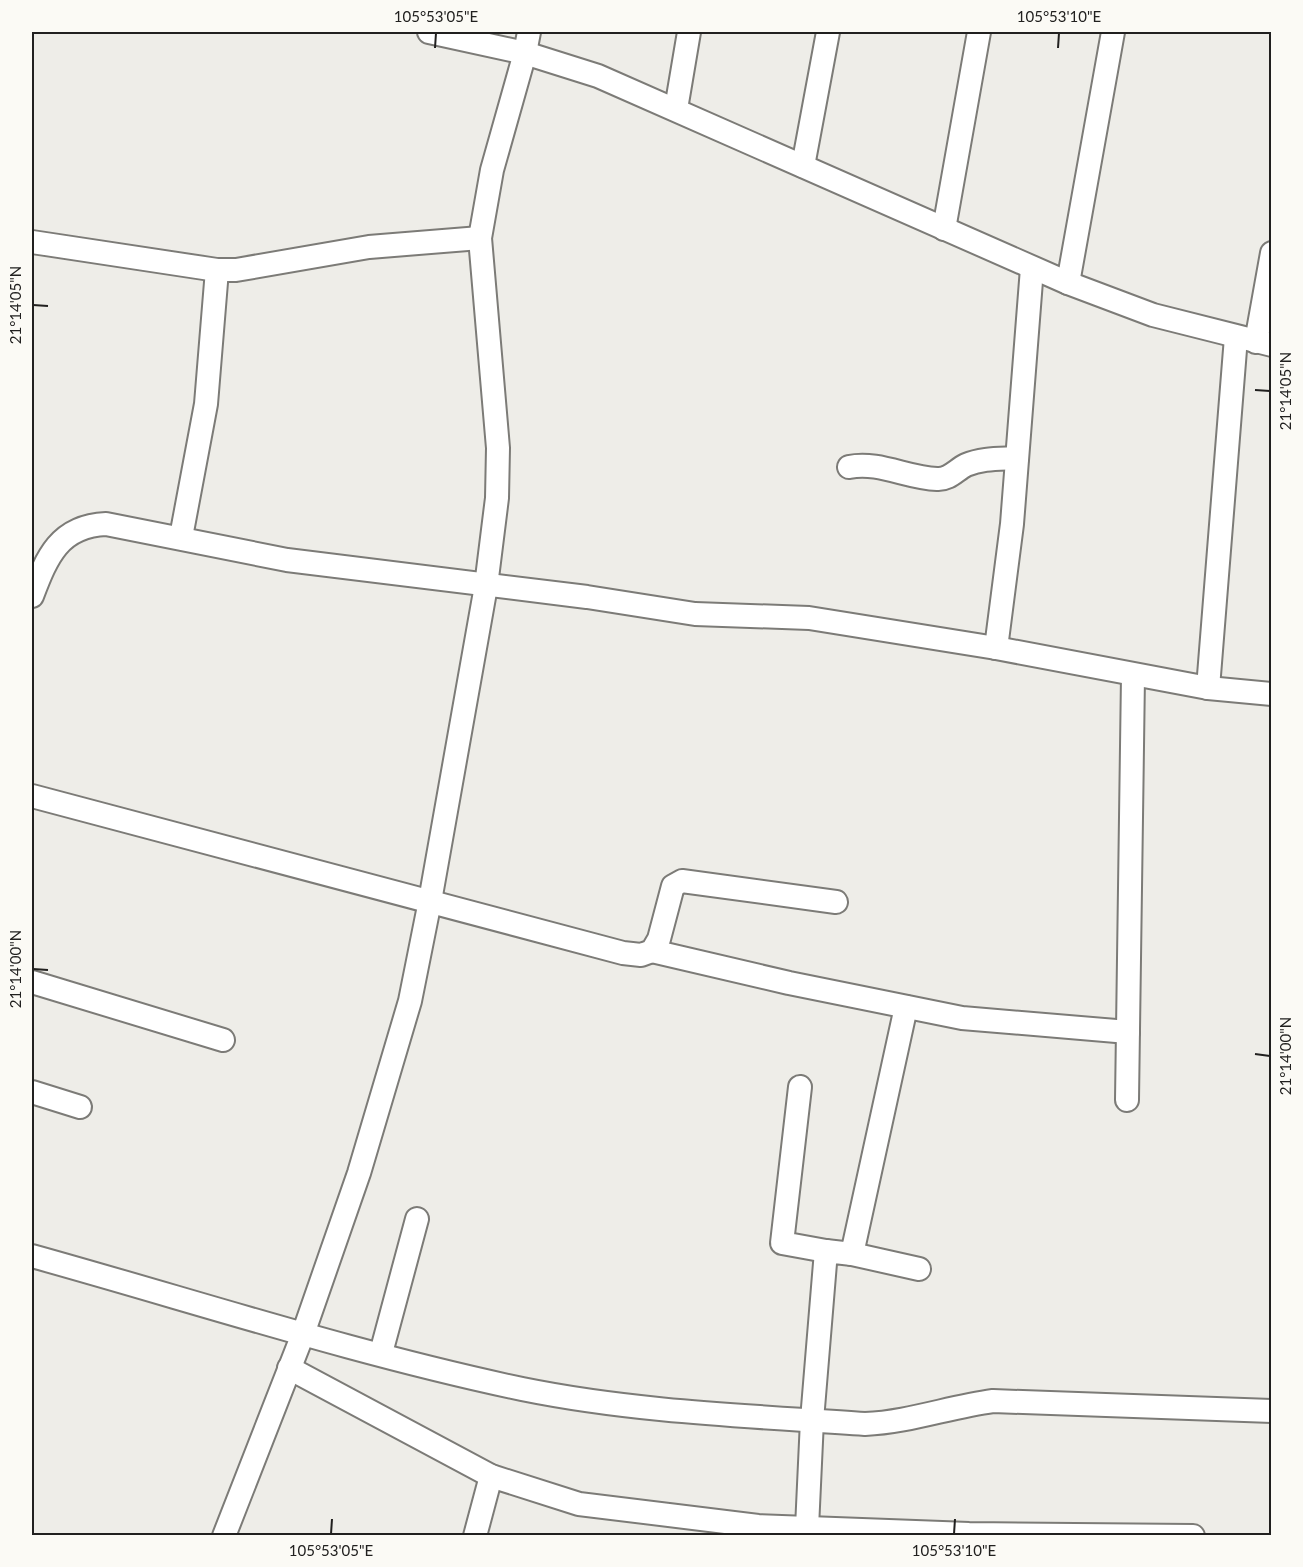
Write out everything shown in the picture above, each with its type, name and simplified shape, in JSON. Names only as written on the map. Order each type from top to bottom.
[{"type":"street","points":[[429,32],[527,42],[598,76],[1068,283],[1153,315],[1255,341]]},
{"type":"street","points":[[676,109],[689,32]]},
{"type":"street","points":[[803,166],[828,32]]},
{"type":"street","points":[[944,229],[979,32]]},
{"type":"street","points":[[1068,283],[1113,32]]},
{"type":"street","points":[[224,1536],[303,1334],[387,1082],[410,1001],[486,586],[497,498],[498,448],[480,238],[492,170],[527,42]]},
{"type":"street","points":[[32,242],[217,270],[254,269],[369,247],[480,238]]},
{"type":"street","points":[[1208,688],[1255,341],[1272,253]]},
{"type":"street","points":[[996,648],[1012,524],[1032,268]]},
{"type":"street","points":[[181,537],[206,404],[217,270]]},
{"type":"street","points":[[849,467],[859,465],[880,467],[938,479],[949,477],[965,465],[987,459],[1017,458]]},
{"type":"street","points":[[32,596],[36,571],[67,534],[85,525],[106,524],[181,537],[287,560],[587,597],[695,614],[809,618],[996,648],[1134,676],[1208,688],[1272,694]]},
{"type":"street","points":[[1127,1100],[1134,676]]},
{"type":"street","points":[[32,796],[622,952],[641,955],[652,951],[962,1018],[1128,1032]]},
{"type":"street","points":[[652,951],[659,939],[673,886],[682,881],[836,902]]},
{"type":"street","points":[[32,982],[223,1040]]},
{"type":"street","points":[[852,1254],[906,1007]]},
{"type":"street","points":[[800,1087],[782,1243],[852,1254],[919,1269]]},
{"type":"street","points":[[32,1092],[80,1107]]},
{"type":"street","points":[[381,1353],[417,1219]]},
{"type":"street","points":[[807,1528],[812,1420],[826,1251]]},
{"type":"street","points":[[32,1256],[303,1334],[522,1389],[595,1401],[812,1420],[891,1423],[960,1406],[993,1401],[1272,1411]]},
{"type":"street","points":[[289,1368],[491,1476],[579,1504],[715,1522],[807,1528],[968,1535],[1193,1536]]},
{"type":"street","points":[[475,1536],[491,1476]]}]
